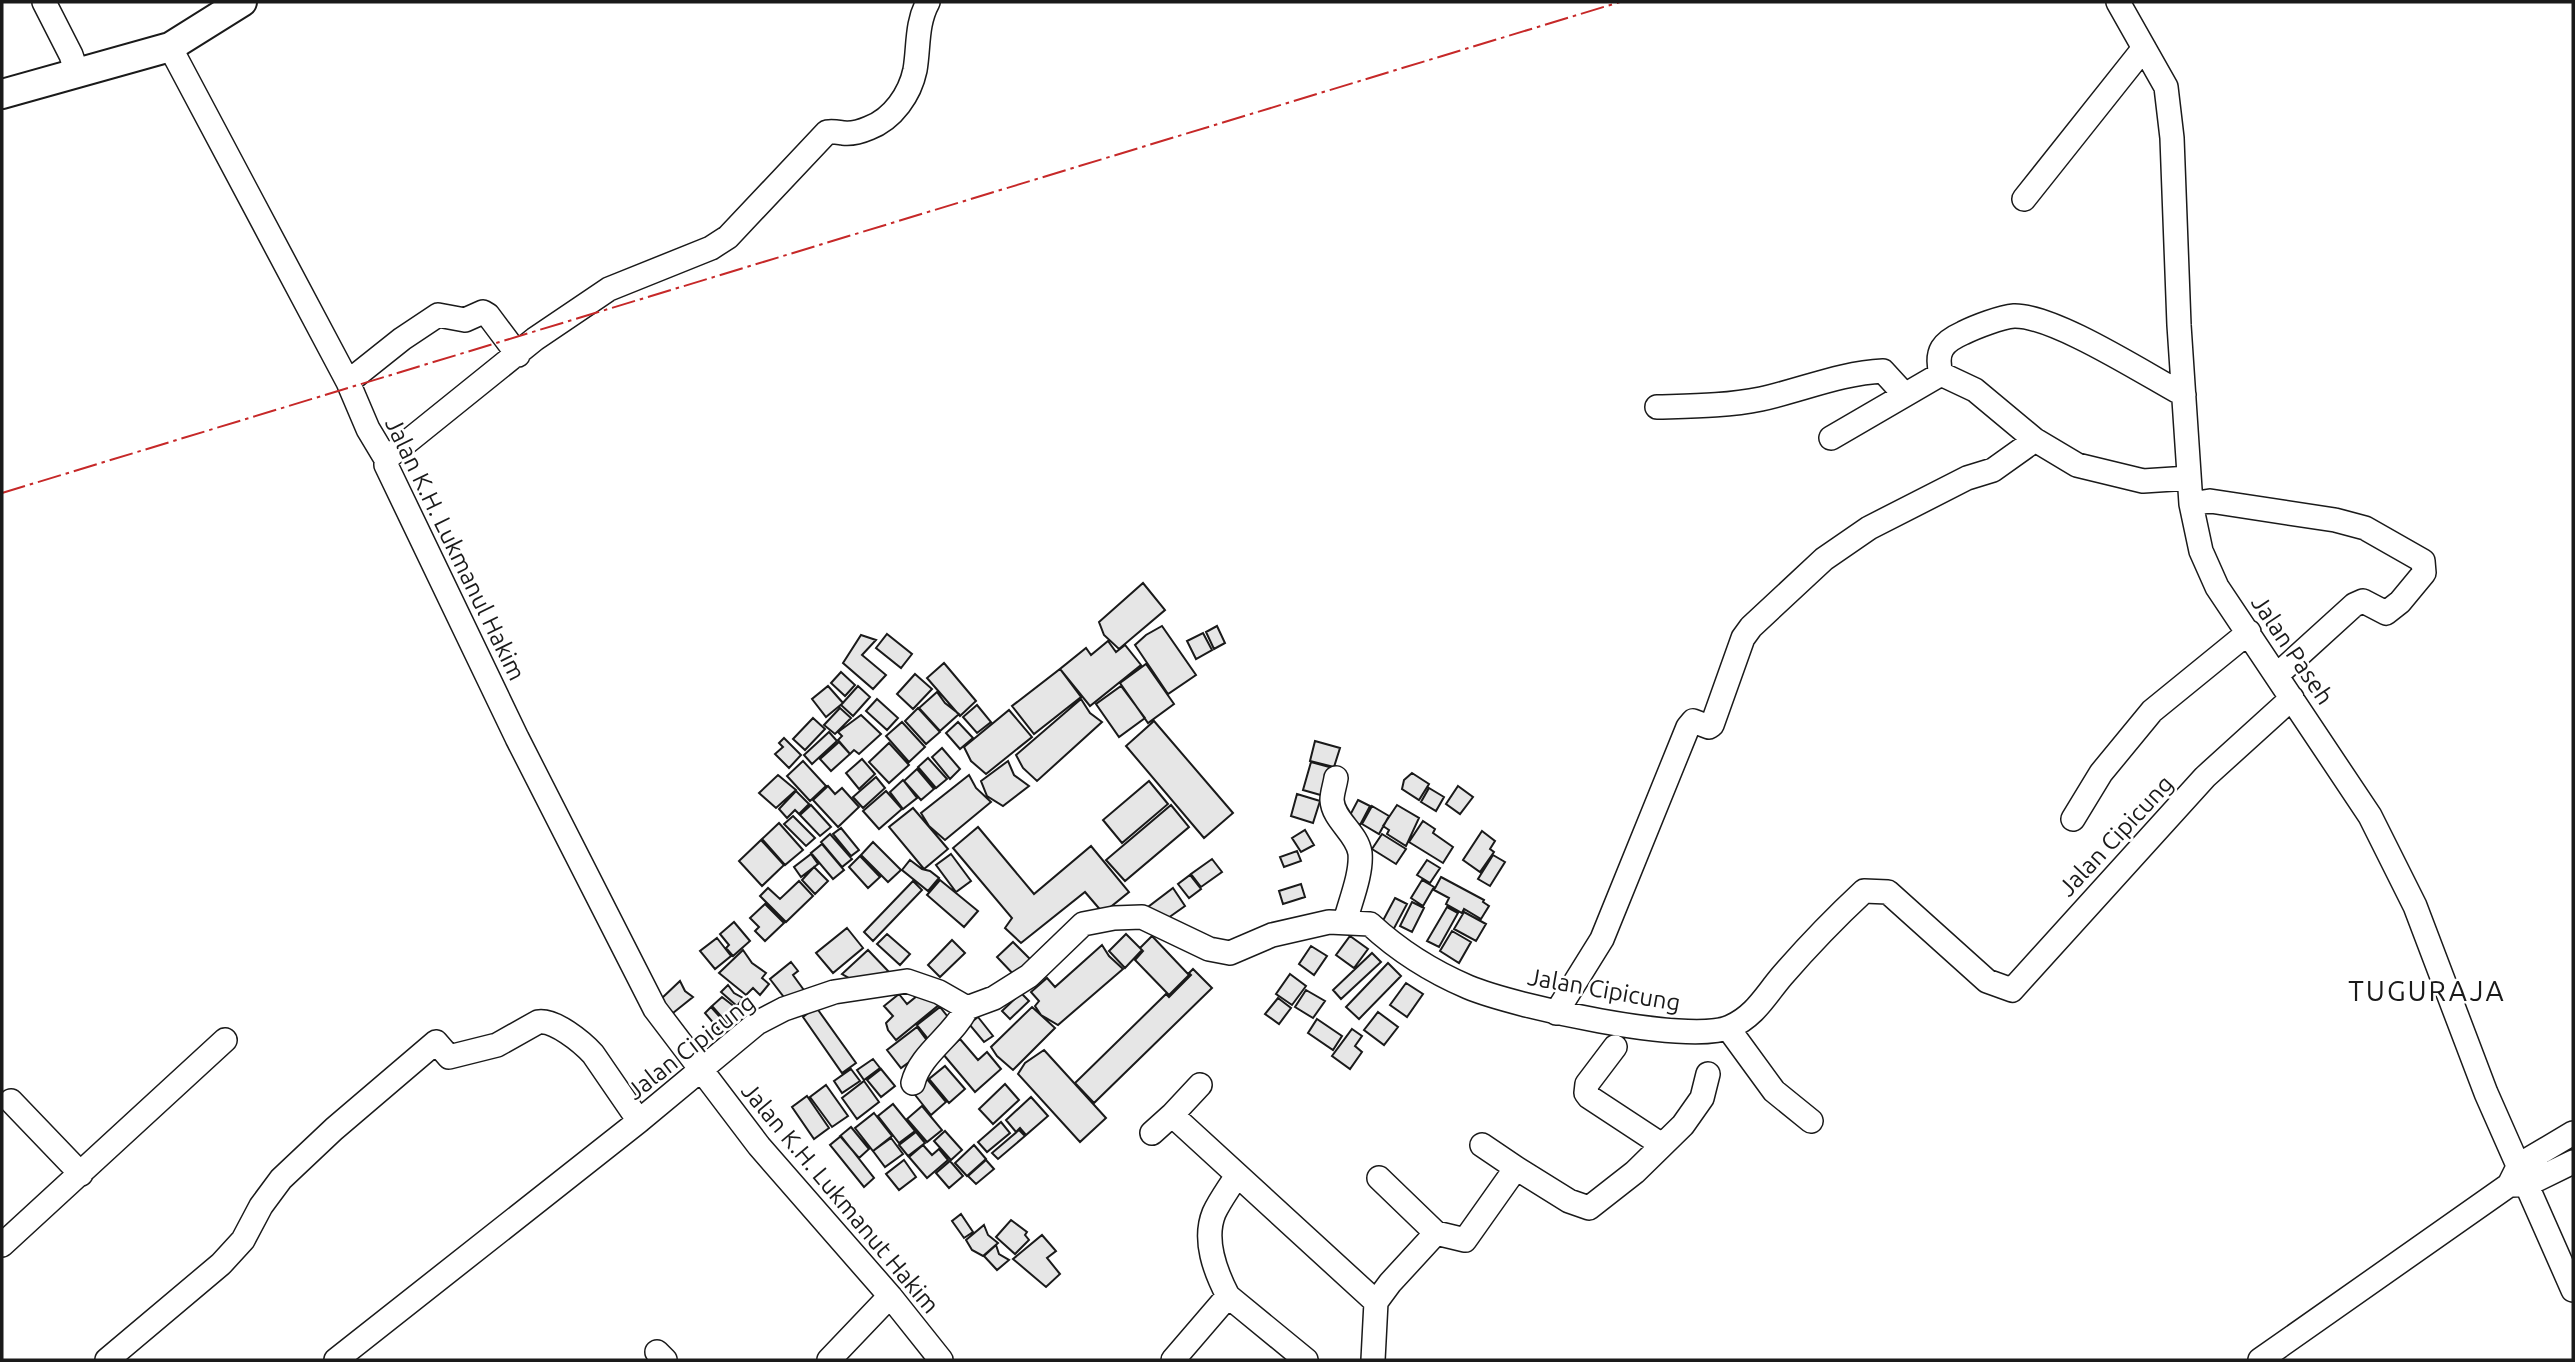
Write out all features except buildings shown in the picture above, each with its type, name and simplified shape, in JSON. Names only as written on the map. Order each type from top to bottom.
[{"type":"main road","points":[[2,94],[170,47],[242,2]]},
{"type":"street","points":[[44,2],[71,55],[77,73]]},
{"type":"street","points":[[386,459],[526,347],[609,289],[711,248],[727,237],[827,132],[855,132],[881,123],[909,89],[915,69],[916,44],[928,2]]},
{"type":"street","name":"Jalan Paseh","points":[[2129,5],[2144,48],[2166,87],[2172,138],[2189,478],[2191,504],[2201,551],[2217,587],[2370,816],[2409,895],[2451,997],[2519,1178],[2573,1290]]},
{"type":"street","name":"Jalan K.H. Lukmanul Hakim","points":[[170,47],[348,382],[517,738],[655,1009],[701,1069]]},
{"type":"street","points":[[2024,199],[2144,48]]},
{"type":"street","points":[[348,382],[402,339],[438,315],[465,320],[483,312],[526,347]]},
{"type":"street","points":[[1941,374],[1940,353],[1947,340],[2013,316],[2049,323],[2071,333],[2184,395]]},
{"type":"street","points":[[1657,407],[1710,405],[1760,399],[1862,372],[1883,371],[1905,395]]},
{"type":"street","points":[[1831,438],[1941,374]]},
{"type":"street","points":[[1941,374],[1975,390],[2035,439],[2077,465],[2143,481],[2189,478]]},
{"type":"street","points":[[1556,1013],[1602,939],[1690,723],[1693,721],[1712,726],[1743,638],[1751,627],[1824,559],[1869,528],[1967,478],[1993,470],[2035,439]]},
{"type":"street","points":[[2191,504],[2210,501],[2335,520],[2365,528],[2423,561],[2424,573],[2386,613],[2363,601],[2354,605],[2277,675]]},
{"type":"street","points":[[2073,819],[2101,773],[2152,711],[2249,632]]},
{"type":"street","name":"Jalan Cipicung","points":[[336,1360],[639,1121],[757,1023],[784,1009],[834,992],[907,981],[939,992],[967,1008],[995,998],[1029,976],[1083,924],[1114,918],[1142,918],[1209,949],[1230,953],[1272,934],[1329,922],[1345,922],[1370,924],[1394,947],[1468,987],[1556,1013],[1675,1032],[1718,1029],[1744,1020],[1759,1007],[1780,979],[1833,920],[1864,891],[1888,892],[1987,981],[2012,990],[2205,778],[2292,698]]},
{"type":"street","points":[[1336,778],[1332,801],[1356,841],[1360,853],[1345,922]]},
{"type":"street","points":[[913,1083],[923,1062],[961,1021],[967,1008]]},
{"type":"street","points":[[107,1360],[221,1264],[243,1240],[261,1206],[281,1178],[436,1042],[449,1057],[497,1045],[538,1022],[553,1024],[586,1046],[639,1121]]},
{"type":"street","points":[[1718,1029],[1774,1091],[1811,1121]]},
{"type":"street","points":[[4,1237],[81,1174],[225,1041]]},
{"type":"street","points":[[1615,1047],[1587,1084],[1586,1093],[1662,1145]]},
{"type":"street","name":"Jalan K.H. Lukmanut Hakim","points":[[701,1069],[759,1146],[890,1296],[941,1360]]},
{"type":"street","points":[[1482,1145],[1569,1201],[1589,1208],[1635,1172],[1693,1115],[1702,1098],[1708,1074]]},
{"type":"street","points":[[1152,1133],[1200,1085]]},
{"type":"street","points":[[10,1101],[81,1174]]},
{"type":"street","points":[[1171,1115],[1376,1302]]},
{"type":"street","points":[[2260,1360],[2519,1178],[2573,1133]]},
{"type":"street","points":[[2519,1178],[2573,1162]]},
{"type":"street","points":[[1380,1178],[1436,1233],[1465,1240],[1516,1168]]},
{"type":"street","points":[[1237,1175],[1215,1212],[1209,1233],[1216,1274],[1228,1296],[1301,1359]]},
{"type":"street","points":[[1373,1360],[1376,1302],[1436,1233]]},
{"type":"street","points":[[829,1360],[890,1296]]},
{"type":"street","points":[[1172,1360],[1228,1296]]},
{"type":"power","points":[[2,493],[1620,2]]},
{"type":"district","name":"TUGURAJA","points":[[2427,991]]}]
